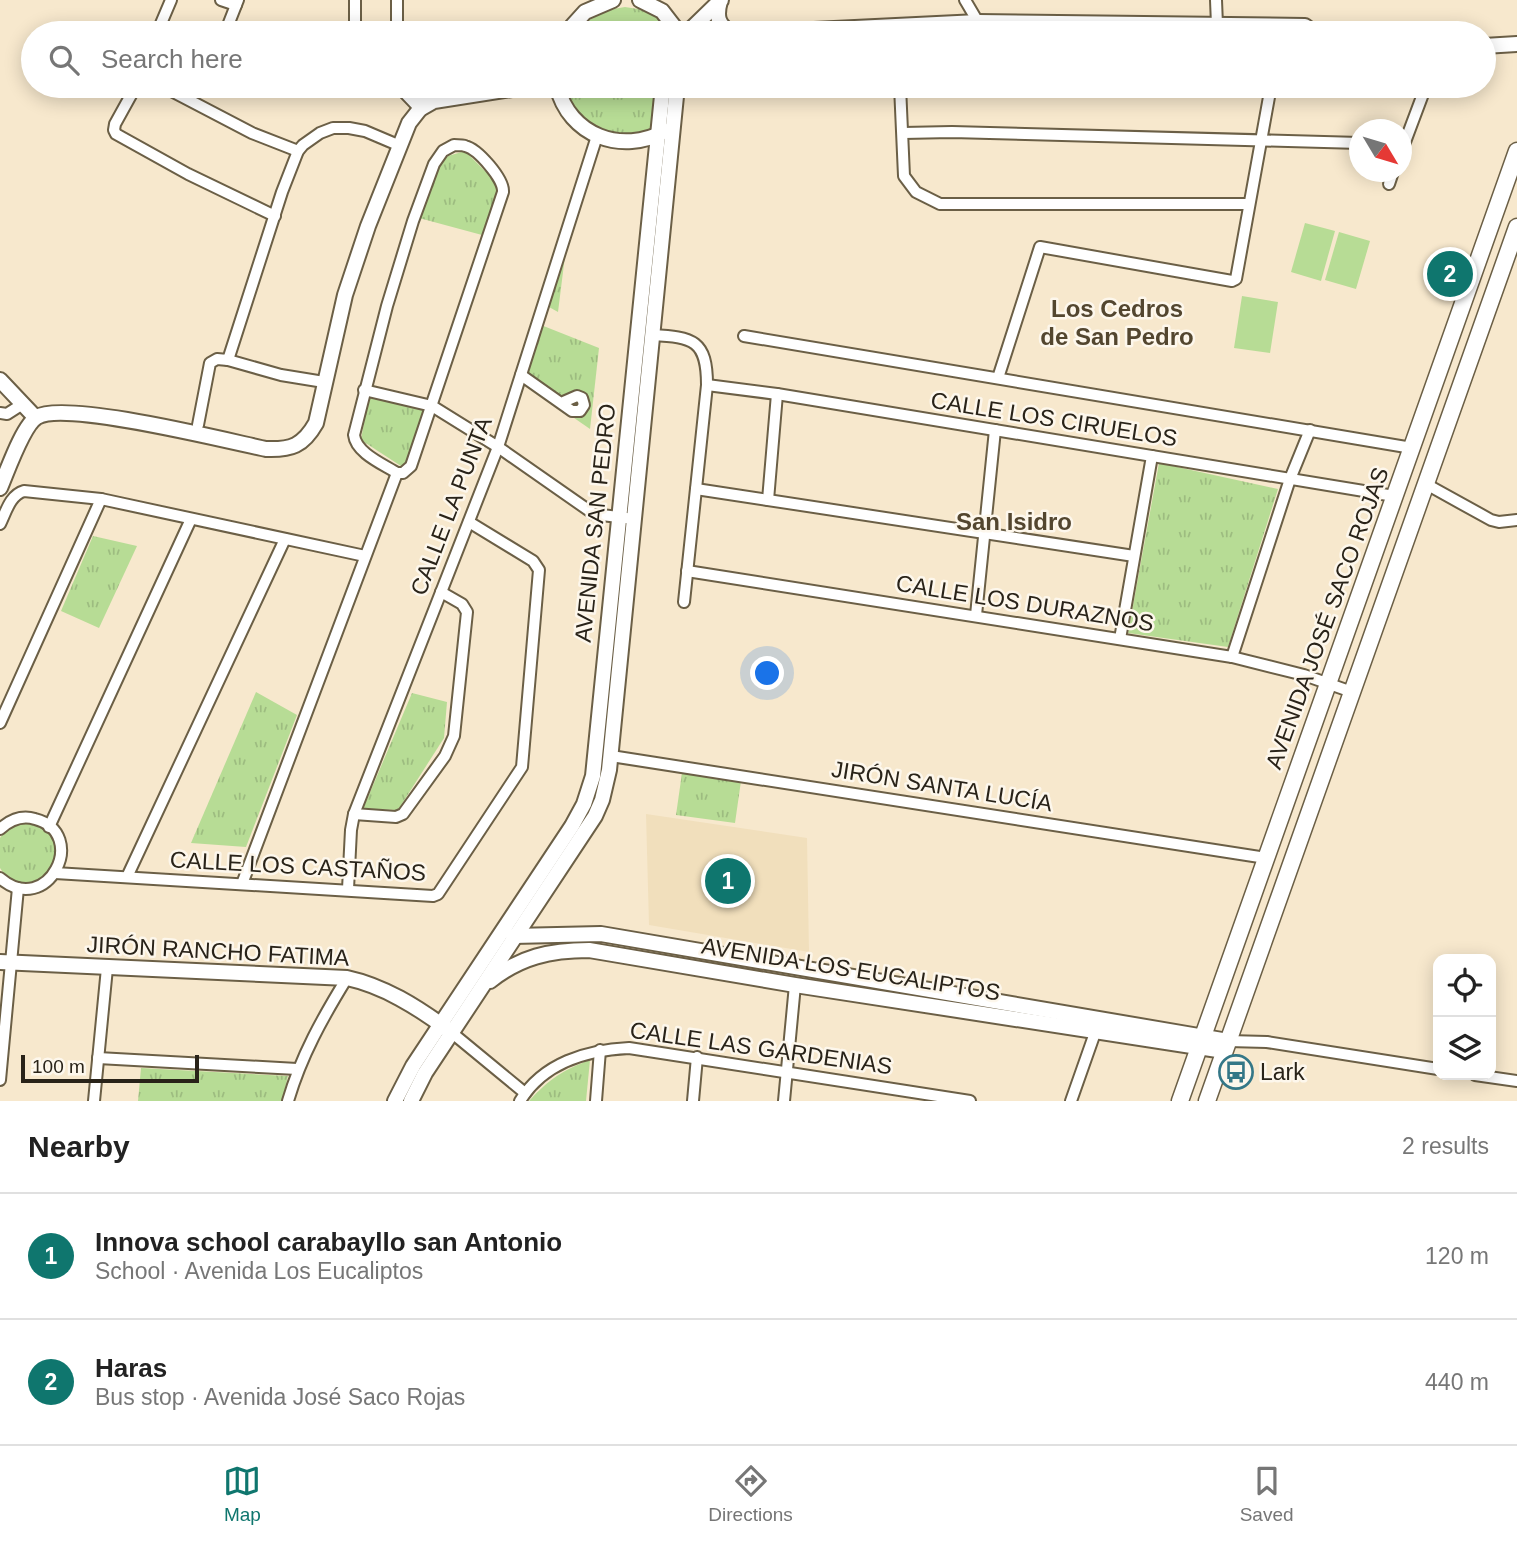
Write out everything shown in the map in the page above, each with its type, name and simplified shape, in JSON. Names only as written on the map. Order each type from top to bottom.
[{"type":"main road","name":"AVENIDA JOSÉ SACO ROJAS","points":[[1180,1101],[1517,151]]},
{"type":"main road","name":"AVENIDA JOSÉ SACO ROJAS","points":[[1207,1101],[1426,484],[1512,255],[1517,227]]},
{"type":"street","points":[[162,21],[171,0]]},
{"type":"street","points":[[221,0],[237,3],[230,21]]},
{"type":"street","points":[[355,0],[355,21]]},
{"type":"street","points":[[397,0],[397,21]]},
{"type":"street","points":[[575,21],[597,3],[612,0]]},
{"type":"street","points":[[640,0],[662,11],[670,21]]},
{"type":"street","points":[[700,21],[721,0]]},
{"type":"street","points":[[719,21],[717,12],[721,0]]},
{"type":"street","points":[[965,0],[975,21]]},
{"type":"street","points":[[1216,0],[1217,21]]},
{"type":"street","points":[[1496,45],[1517,44]]},
{"type":"street","points":[[129,98],[115,124],[116,134],[188,174],[275,216]]},
{"type":"street","points":[[185,98],[252,132],[298,151]]},
{"type":"street","points":[[409,98],[420,109]]},
{"type":"street","points":[[420,109],[422,98]]},
{"type":"street","points":[[2,480],[28,427],[35,418],[48,412],[65,411],[132,421],[266,449],[285,450],[309,435],[316,423],[345,295],[398,145],[409,122],[420,109],[454,98]]},
{"type":"street","points":[[561,98],[573,118],[597,136],[628,142],[658,135],[672,126]]},
{"type":"street","name":"AVENIDA SAN PEDRO","points":[[446,1028],[480,988],[595,817],[619,517],[662,98]]},
{"type":"street","name":"AVENIDA SAN PEDRO","points":[[446,1028],[498,938],[600,779],[611,756],[676,98]]},
{"type":"street","points":[[901,98],[904,176],[916,192],[940,204],[1248,204]]},
{"type":"street","points":[[998,378],[1040,247],[1232,281],[1238,274],[1248,204],[1269,98]]},
{"type":"street","points":[[1412,122],[1421,98]]},
{"type":"street","points":[[228,360],[298,151],[320,133],[334,128],[365,131],[398,145]]},
{"type":"street","points":[[903,133],[952,132],[1349,144]]},
{"type":"street","name":"CALLE LA PUNTA","points":[[348,889],[354,814],[498,447],[597,136]]},
{"type":"street","points":[[454,145],[465,145],[500,178],[504,187],[411,466],[403,473],[397,473],[355,443],[354,435],[364,390],[413,221],[434,164],[443,151],[454,145]]},
{"type":"street","points":[[652,335],[690,339],[698,346],[707,367],[684,602]]},
{"type":"street","points":[[744,336],[1412,448]]},
{"type":"street","points":[[198,425],[210,363],[217,359],[281,375],[324,382]]},
{"type":"street","points":[[521,375],[561,403]]},
{"type":"street","points":[[0,380],[35,418]]},
{"type":"street","name":"CALLE LOS CIRUELOS","points":[[707,385],[777,394],[1394,496]]},
{"type":"street","points":[[364,390],[432,406],[498,447],[594,514],[634,519]]},
{"type":"street","points":[[768,500],[777,394]]},
{"type":"street","points":[[0,413],[7,414],[22,405]]},
{"type":"street","points":[[976,615],[995,430]]},
{"type":"street","points":[[1232,657],[1290,479],[1310,430]]},
{"type":"street","points":[[1119,639],[1152,456]]},
{"type":"street","points":[[242,884],[397,473]]},
{"type":"street","points":[[1426,484],[1491,520],[1517,520]]},
{"type":"street","points":[[696,489],[1135,556]]},
{"type":"street","points":[[0,524],[16,493],[24,491],[101,499],[365,556]]},
{"type":"street","points":[[0,723],[101,499]]},
{"type":"street","points":[[49,827],[191,519]]},
{"type":"street","name":"CALLE LOS CASTAÑOS","points":[[55,873],[433,896],[438,894],[522,767],[539,570],[533,561],[469,522]]},
{"type":"street","points":[[127,877],[285,539]]},
{"type":"street","name":"CALLE LOS DURAZNOS","points":[[687,571],[1232,657],[1304,675],[1352,692]]},
{"type":"street","points":[[354,814],[396,817],[403,814],[445,756],[454,736],[467,612],[463,604],[441,592]]},
{"type":"street","name":"JIRÓN SANTA LUCÍA","points":[[611,756],[1266,858]]},
{"type":"street","points":[[582,808],[595,817]]},
{"type":"street","points":[[0,829],[8,822],[23,817],[39,820],[57,835],[61,851],[61,859],[55,873],[50,880],[36,887],[18,888],[0,878]]},
{"type":"street","points":[[0,1080],[5,962],[18,888]]},
{"type":"street","name":"AVENIDA LOS EUCALIPTOS","points":[[498,938],[517,935],[601,934],[1226,1046]]},
{"type":"street","name":"AVENIDA LOS EUCALIPTOS","points":[[480,988],[518,962],[559,950],[589,950],[795,985],[1096,1030],[1201,1041]]},
{"type":"street","name":"JIRÓN RANCHO FATIMA","points":[[5,962],[347,978],[365,982],[389,992],[446,1028],[523,1097]]},
{"type":"street","points":[[94,1101],[107,968]]},
{"type":"street","points":[[288,1101],[298,1069],[347,978]]},
{"type":"street","points":[[784,1101],[795,985]]},
{"type":"street","points":[[395,1101],[413,1066],[446,1028]]},
{"type":"street","points":[[411,1101],[446,1028]]},
{"type":"street","points":[[1070,1101],[1096,1030]]},
{"type":"street","points":[[1226,1046],[1266,1042],[1433,1068]]},
{"type":"street","name":"CALLE LAS GARDENIAS","points":[[523,1097],[555,1068],[572,1058],[600,1050],[629,1048],[970,1101]]},
{"type":"street","points":[[596,1101],[600,1050]]},
{"type":"street","points":[[693,1101],[697,1057]]},
{"type":"street","points":[[98,1058],[298,1069]]},
{"type":"street","points":[[1496,1078],[1517,1082]]},
{"type":"shaded area","points":[[646,814],[807,838],[809,952],[649,925]]},
{"type":"green space","points":[[625,7],[651,11],[667,21],[589,21],[611,10]]},
{"type":"green space","points":[[570,98],[656,98],[653,129],[625,135],[612,133],[588,121],[578,112]]},
{"type":"green space","points":[[465,151],[499,185],[482,235],[419,218],[441,163],[448,156]]},
{"type":"green space","points":[[1305,223],[1335,231],[1321,281],[1291,272]]},
{"type":"green space","points":[[1339,232],[1370,241],[1356,289],[1325,280]]},
{"type":"green space","points":[[566,248],[558,312],[549,307]]},
{"type":"green space","points":[[1242,296],[1278,302],[1270,353],[1234,348]]},
{"type":"green space","points":[[541,325],[599,348],[590,429],[525,384]]},
{"type":"green space","points":[[369,393],[424,411],[407,462],[401,466],[361,440]]},
{"type":"green space","points":[[1159,463],[1278,489],[1228,647],[1128,633]]},
{"type":"green space","points":[[93,536],[137,546],[99,628],[61,611]]},
{"type":"green space","points":[[256,692],[297,715],[246,847],[191,843]]},
{"type":"green space","points":[[412,693],[447,702],[444,738],[398,810],[363,809]]},
{"type":"green space","points":[[682,773],[741,781],[735,823],[676,815]]},
{"type":"green space","points":[[26,823],[43,828],[51,836],[55,847],[51,870],[43,878],[20,882],[9,878],[1,870],[-1,842],[9,828]]},
{"type":"green space","points":[[590,1060],[586,1101],[529,1101],[557,1076]]},
{"type":"green space","points":[[141,1068],[288,1076],[282,1101],[138,1101]]},
{"type":"place","name":"Haras","points":[[1450,274]]},
{"type":"place","name":"Innova school carabayllo san Antonio","points":[[728,881]]},
{"type":"place","name":"Lark","points":[[1236,1072]]},
{"type":"district","name":"Los Cedros de San Pedro","points":[[1117,323]]},
{"type":"district","name":"San Isidro","points":[[1014,522]]}]
